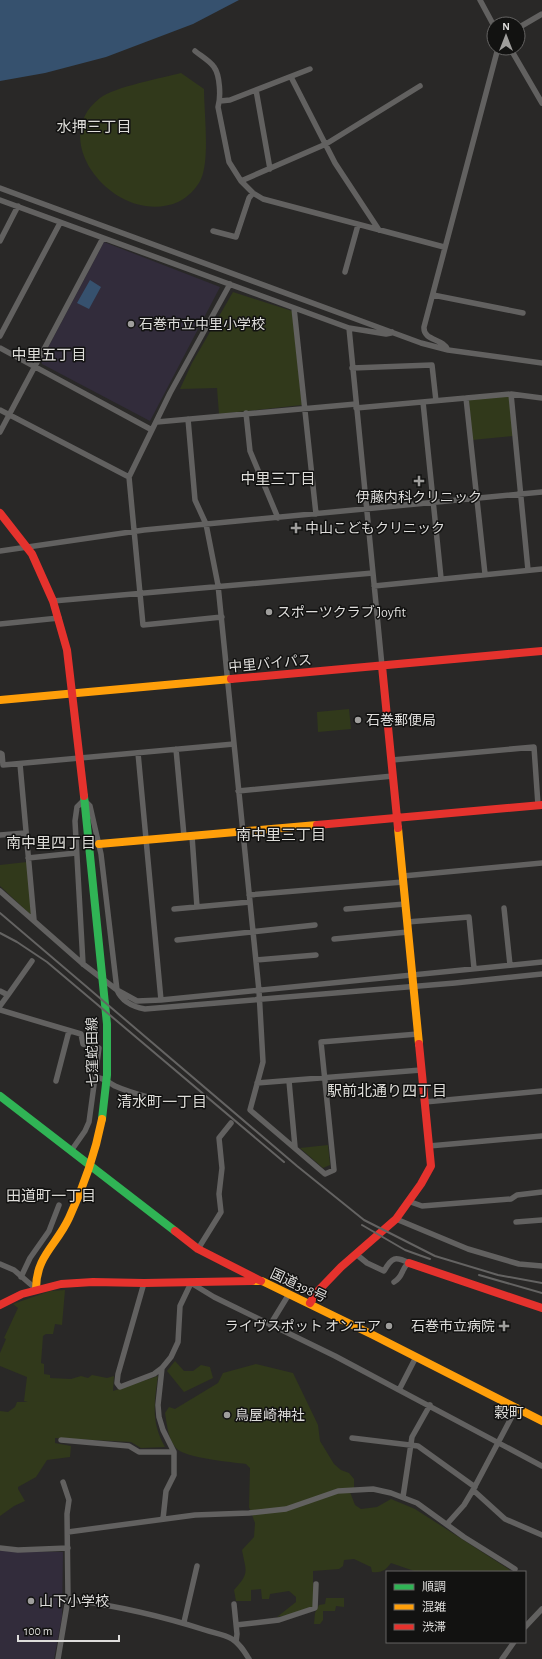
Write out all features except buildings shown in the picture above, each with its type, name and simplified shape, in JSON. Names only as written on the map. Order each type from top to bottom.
[{"type":"main road","name":"七窪蛇田線","points":[[0,513],[32,554],[53,601],[67,650],[104,998],[108,1070],[101,1127],[93,1157],[79,1196],[69,1217],[55,1242],[41,1262],[37,1274],[36,1289]]},
{"type":"main road","name":"中里バイパス","points":[[0,700],[542,651]]},
{"type":"main road","points":[[310,1303],[317,1292],[356,1254],[396,1219],[430,1170],[422,1070],[382,666]]},
{"type":"main road","points":[[99,844],[540,805]]},
{"type":"main road","points":[[0,1096],[198,1249],[262,1281]]},
{"type":"main road","points":[[409,1263],[542,1308]]},
{"type":"main road","points":[[225,1282],[233,1278],[234,1268]]},
{"type":"main road","name":"国道398号","points":[[0,1305],[22,1294],[56,1284],[78,1282],[192,1283],[262,1281],[310,1303],[542,1421]]},
{"type":"street","points":[[480,0],[489,16]]},
{"type":"street","points":[[526,23],[542,14]]},
{"type":"street","points":[[195,51],[215,67],[220,89],[220,101],[218,107],[229,162],[241,181],[253,194],[263,199],[444,247]]},
{"type":"street","points":[[448,350],[444,343],[428,337],[424,330],[444,247],[496,56]]},
{"type":"street","points":[[515,56],[542,103]]},
{"type":"street","points":[[220,101],[230,100],[310,69]]},
{"type":"street","points":[[291,77],[335,163],[379,230]]},
{"type":"street","points":[[241,181],[326,144],[420,86]]},
{"type":"street","points":[[256,90],[270,169]]},
{"type":"street","points":[[0,188],[421,343],[448,350],[542,363]]},
{"type":"street","points":[[213,231],[236,237],[249,198],[253,194]]},
{"type":"street","points":[[0,200],[349,328],[386,334],[392,332]]},
{"type":"street","points":[[0,241],[18,206]]},
{"type":"street","points":[[0,336],[60,223]]},
{"type":"street","points":[[345,272],[358,225]]},
{"type":"street","points":[[0,432],[103,238]]},
{"type":"street","points":[[222,617],[143,625],[129,477],[170,393],[230,284]]},
{"type":"street","points":[[433,295],[523,313]]},
{"type":"street","points":[[294,308],[316,514]]},
{"type":"street","points":[[349,328],[382,666]]},
{"type":"street","points":[[0,348],[152,430]]},
{"type":"street","points":[[352,368],[432,366],[436,401]]},
{"type":"street","points":[[157,422],[304,408],[423,402],[511,394],[542,398]]},
{"type":"street","points":[[511,394],[528,570]]},
{"type":"street","points":[[466,398],[485,574]]},
{"type":"street","points":[[423,402],[441,578]]},
{"type":"street","points":[[0,410],[129,477]]},
{"type":"street","points":[[246,414],[250,451],[278,518]]},
{"type":"street","points":[[188,419],[195,500],[206,524],[218,586],[222,617],[238,791],[259,991],[264,1062],[250,1110],[325,1174],[334,1170],[321,1042],[418,1034]]},
{"type":"street","points":[[0,551],[134,532],[206,524],[366,510],[542,492]]},
{"type":"street","points":[[374,586],[441,578],[542,569]]},
{"type":"street","points":[[53,601],[373,572]]},
{"type":"street","points":[[0,624],[59,618]]},
{"type":"street","points":[[0,753],[2,754],[3,765],[234,744]]},
{"type":"street","points":[[392,760],[534,747],[540,805]]},
{"type":"street","points":[[176,749],[198,907]]},
{"type":"street","points":[[138,752],[161,1000]]},
{"type":"street","points":[[20,764],[34,920]]},
{"type":"street","points":[[238,791],[393,776]]},
{"type":"street","points":[[83,964],[76,853],[76,821],[78,807],[84,800],[90,806],[99,844],[117,990],[120,996],[132,1005],[145,1009],[542,974]]},
{"type":"street","points":[[0,835],[25,833]]},
{"type":"street","points":[[28,858],[76,853]]},
{"type":"street","points":[[249,895],[542,863]]},
{"type":"street","points":[[0,891],[83,964],[117,990],[137,1001],[259,991],[542,962]]},
{"type":"street","points":[[174,909],[250,902]]},
{"type":"street","points":[[346,909],[406,904]]},
{"type":"street","points":[[504,908],[510,965]]},
{"type":"street","points":[[407,922],[469,917],[474,968]]},
{"type":"street","points":[[177,940],[315,925]]},
{"type":"street","points":[[334,939],[408,932]]},
{"type":"street","points":[[256,960],[316,955]]},
{"type":"street","points":[[0,1006],[32,961]]},
{"type":"street","points":[[0,991],[8,995]]},
{"type":"street","points":[[0,1010],[81,1034],[83,1044],[99,1048],[89,1122],[71,1151]]},
{"type":"street","points":[[56,1081],[69,1031]]},
{"type":"street","points":[[257,1083],[422,1070]]},
{"type":"street","points":[[95,1076],[103,1078],[116,1086],[136,1094],[158,1100]]},
{"type":"street","points":[[289,1081],[295,1147]]},
{"type":"street","points":[[425,1102],[542,1091]]},
{"type":"street","points":[[198,1249],[221,1212],[220,1194],[222,1168],[219,1138],[231,1123]]},
{"type":"street","points":[[429,1146],[542,1136]]},
{"type":"street","points":[[408,1201],[422,1206],[511,1198],[517,1195],[542,1192]]},
{"type":"street","points":[[22,1277],[30,1258],[49,1231],[59,1205]]},
{"type":"street","points":[[396,1219],[468,1249],[519,1264],[542,1266]]},
{"type":"street","points":[[516,1222],[542,1220]]},
{"type":"street","points":[[356,1254],[366,1263],[384,1271],[389,1262],[393,1259],[400,1259],[409,1263],[404,1267],[401,1277],[394,1282]]},
{"type":"street","points":[[0,1264],[14,1270],[36,1289]]},
{"type":"street","points":[[144,1283],[118,1374],[117,1383],[120,1387],[154,1374],[162,1368],[177,1347],[180,1306],[192,1283],[214,1297],[430,1405],[542,1466]]},
{"type":"street","points":[[270,1325],[289,1294]]},
{"type":"street","points":[[399,1390],[416,1357]]},
{"type":"street","points":[[162,1368],[158,1405],[159,1417],[163,1430],[174,1452],[174,1475],[166,1491],[163,1519]]},
{"type":"street","points":[[403,1497],[412,1437],[430,1405]]},
{"type":"street","points":[[447,1524],[464,1505],[517,1407]]},
{"type":"street","points":[[352,1438],[418,1446],[474,1488],[505,1519],[542,1535]]},
{"type":"street","points":[[61,1440],[129,1446],[139,1452],[174,1452]]},
{"type":"street","points":[[58,1659],[68,1599],[67,1514],[69,1500],[63,1482]]},
{"type":"street","points":[[68,1532],[207,1514],[249,1513],[286,1509],[338,1491],[373,1489],[403,1497],[417,1503],[464,1537],[515,1570]]},
{"type":"street","points":[[0,1548],[18,1550],[68,1548]]},
{"type":"street","points":[[184,1622],[197,1566]]},
{"type":"street","points":[[236,1625],[280,1620],[315,1608],[316,1584]]},
{"type":"street","points":[[68,1599],[114,1606],[184,1622],[230,1637],[242,1646],[249,1659]]},
{"type":"street","points":[[234,1604],[236,1642]]},
{"type":"street","points":[[526,1626],[542,1609]]},
{"type":"street","points":[[502,1659],[513,1643]]},
{"type":"shaded area","name":"石巻市立中里小学校","points":[[104,242],[220,287],[150,421],[42,364],[41,361]]},
{"type":"shaded area","name":"山下小学校","points":[[0,1551],[63,1552],[62,1617],[54,1659],[0,1659]]},
{"type":"green space","points":[[181,73],[204,89],[206,148],[204,170],[201,179],[197,186],[185,198],[178,202],[155,207],[133,203],[112,192],[96,176],[84,157],[80,136],[85,116],[100,98],[107,94],[151,80]]},
{"type":"green space","points":[[233,292],[292,311],[302,405],[219,414],[217,388],[180,389],[192,363]]},
{"type":"green space","points":[[509,396],[513,436],[472,440],[469,400]]},
{"type":"green space","points":[[349,709],[351,729],[318,732],[317,712]]},
{"type":"green space","points":[[27,862],[32,916],[0,886],[0,865]]},
{"type":"green space","points":[[328,1145],[330,1165],[323,1168],[300,1148]]},
{"type":"green space","points":[[65,1290],[62,1325],[55,1324],[53,1334],[46,1334],[43,1336],[41,1363],[44,1364],[44,1374],[50,1375],[50,1378],[71,1379],[81,1376],[88,1378],[92,1375],[107,1378],[114,1376],[113,1391],[158,1376],[155,1395],[155,1413],[157,1429],[165,1447],[141,1448],[131,1442],[55,1438],[55,1443],[71,1446],[70,1457],[47,1460],[36,1477],[18,1487],[25,1501],[14,1506],[0,1516],[0,1411],[8,1412],[15,1407],[17,1402],[28,1402],[24,1401],[27,1377],[0,1366],[0,1353],[6,1339],[4,1338],[18,1308],[13,1304],[50,1291]]},
{"type":"green space","points":[[175,1361],[184,1371],[193,1371],[201,1365],[210,1367],[213,1378],[184,1392],[167,1371]]},
{"type":"green space","points":[[256,1364],[293,1373],[318,1425],[320,1441],[334,1464],[341,1470],[349,1473],[354,1479],[354,1488],[350,1492],[355,1505],[361,1509],[377,1507],[391,1499],[415,1509],[510,1570],[414,1571],[391,1563],[383,1571],[372,1572],[371,1567],[354,1559],[344,1560],[343,1566],[339,1569],[313,1571],[313,1607],[289,1615],[277,1617],[296,1602],[296,1597],[289,1591],[270,1594],[269,1599],[262,1599],[261,1589],[251,1590],[251,1601],[236,1601],[234,1590],[243,1579],[246,1572],[242,1550],[254,1537],[255,1523],[249,1507],[250,1468],[246,1464],[198,1457],[176,1448],[168,1432],[165,1413],[169,1407],[175,1409],[218,1383],[223,1373]]},
{"type":"green space","points":[[326,1598],[344,1598],[344,1607],[336,1606],[335,1611],[323,1611],[323,1620],[320,1624],[314,1624],[315,1613],[319,1605],[325,1604]]},
{"type":"water","points":[[0,0],[239,0],[193,24],[106,57],[45,73],[0,81]]},
{"type":"water","points":[[90,280],[101,287],[89,309],[77,303]]},
{"type":"railway","points":[[0,913],[297,1166],[364,1220],[435,1256],[498,1275],[542,1283]]},
{"type":"railway","points":[[0,933],[17,942],[47,962],[284,1162]]},
{"type":"railway","points":[[362,1225],[405,1250],[430,1259]]},
{"type":"railway","points":[[479,1275],[542,1293]]},
{"type":"traffic: fast","points":[[84,796],[107,1024],[107,1075],[102,1119]]},
{"type":"traffic: fast","points":[[0,1096],[175,1231]]},
{"type":"traffic: slow","points":[[0,700],[231,679]]},
{"type":"traffic: slow","points":[[99,844],[317,825]]},
{"type":"traffic: slow","points":[[398,828],[419,1044]]},
{"type":"traffic: slow","points":[[36,1289],[39,1268],[43,1259],[64,1228],[80,1194],[102,1119]]},
{"type":"traffic: slow","points":[[252,1281],[262,1281],[373,1335],[542,1421]]},
{"type":"traffic: jam","points":[[0,513],[32,554],[53,601],[67,650],[84,796]]},
{"type":"traffic: jam","points":[[231,679],[542,651]]},
{"type":"traffic: jam","points":[[382,666],[398,828]]},
{"type":"traffic: jam","points":[[317,825],[542,805]]},
{"type":"traffic: jam","points":[[310,1303],[317,1292],[341,1267],[396,1219],[421,1184],[431,1166],[419,1044]]},
{"type":"traffic: jam","points":[[175,1231],[198,1249],[261,1281]]},
{"type":"traffic: jam","points":[[409,1263],[542,1308]]},
{"type":"traffic: jam","points":[[0,1305],[22,1294],[61,1284],[93,1282],[144,1283],[252,1281]]},
{"type":"place","name":"石巻市立中里小学校","points":[[131,324]]},
{"type":"place","name":"伊藤内科クリニック","points":[[419,481]]},
{"type":"place","name":"中山こどもクリニック","points":[[296,528]]},
{"type":"place","name":"スポーツクラブ Joyfit","points":[[269,612]]},
{"type":"place","name":"石巻郵便局","points":[[358,720]]},
{"type":"place","name":"ライヴスポット オンエア","points":[[389,1326]]},
{"type":"place","name":"石巻市立病院","points":[[504,1326]]},
{"type":"place","name":"鳥屋崎神社","points":[[227,1415]]},
{"type":"place","name":"山下小学校","points":[[31,1601]]},
{"type":"district","name":"水押三丁目","points":[[94,127]]},
{"type":"district","name":"中里五丁目","points":[[49,355]]},
{"type":"district","name":"中里三丁目","points":[[278,479]]},
{"type":"district","name":"南中里三丁目","points":[[281,835]]},
{"type":"district","name":"南中里四丁目","points":[[51,843]]},
{"type":"district","name":"駅前北通り四丁目","points":[[387,1091]]},
{"type":"district","name":"清水町一丁目","points":[[162,1102]]},
{"type":"district","name":"田道町一丁目","points":[[51,1196]]},
{"type":"district","name":"穀町","points":[[509,1413]]}]
